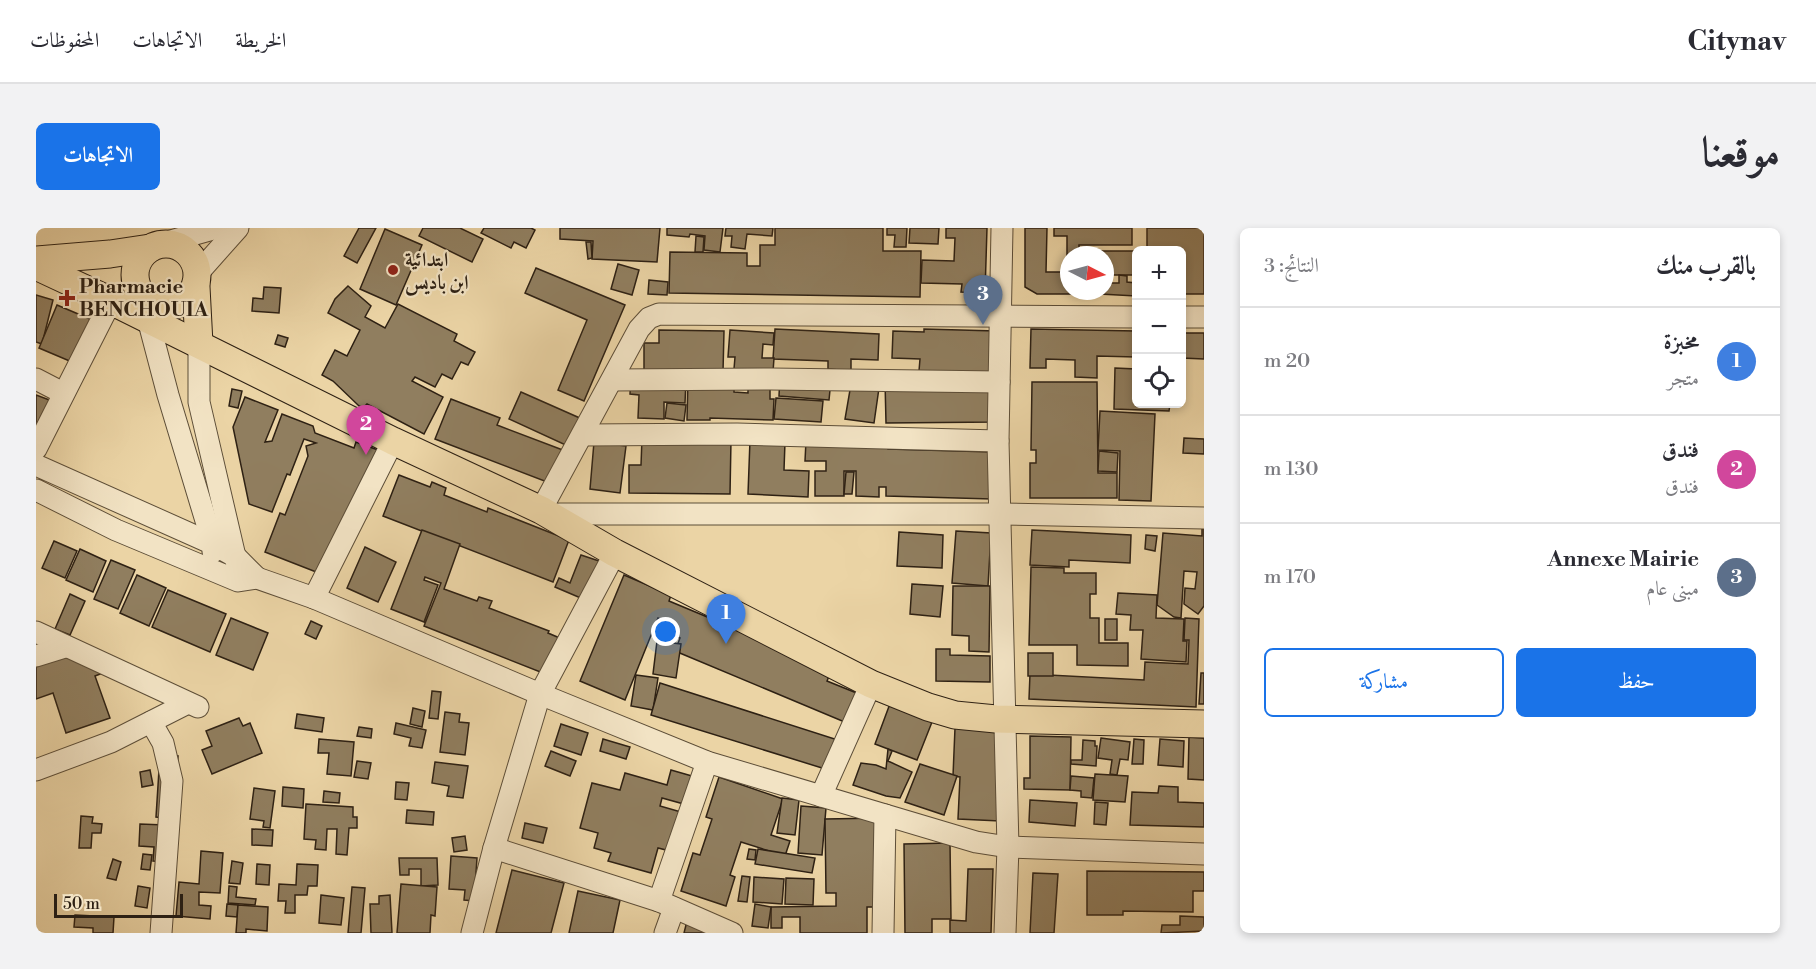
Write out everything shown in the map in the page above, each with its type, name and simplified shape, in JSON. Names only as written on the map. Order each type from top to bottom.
[{"type":"main road","points":[[36,260],[110,254],[171,244],[181,247],[195,262],[199,344]]},
{"type":"main road","points":[[145,307],[134,275],[136,264],[142,255],[155,246]]},
{"type":"main road","points":[[36,266],[111,301],[145,307],[199,344],[393,441],[545,512],[615,553],[871,684],[928,707],[955,715],[1005,719],[1204,724]]},
{"type":"main road","points":[[145,307],[150,303],[171,307],[181,303],[190,296],[197,280]]},
{"type":"street","points":[[155,246],[217,228]]},
{"type":"street","points":[[197,280],[238,228]]},
{"type":"street","points":[[1002,228],[998,441],[1008,847],[1005,933]]},
{"type":"street","points":[[36,449],[111,301]]},
{"type":"street","points":[[145,307],[168,395],[213,544],[215,571]]},
{"type":"street","points":[[1132,317],[659,314],[649,318],[639,329],[545,512],[999,514],[1204,518]]},
{"type":"street","points":[[1186,317],[1204,317]]},
{"type":"street","points":[[199,344],[199,402],[236,557],[247,579]]},
{"type":"street","points":[[36,379],[63,393]]},
{"type":"street","points":[[612,380],[771,379],[999,382]]},
{"type":"street","points":[[168,395],[199,402]]},
{"type":"street","points":[[583,435],[737,434],[998,441]]},
{"type":"street","points":[[314,598],[393,441]]},
{"type":"street","points":[[36,465],[213,544],[236,557]]},
{"type":"street","points":[[36,490],[116,530],[215,571],[314,598],[706,762],[976,842],[1008,847],[1204,854]]},
{"type":"street","points":[[472,933],[494,848],[540,694],[615,553]]},
{"type":"street","points":[[36,632],[193,705],[111,742],[36,770]]},
{"type":"street","points":[[36,656],[65,647]]},
{"type":"street","points":[[821,796],[871,684]]},
{"type":"street","points":[[151,722],[163,743],[172,781],[160,933]]},
{"type":"street","points":[[665,933],[666,904],[706,762]]},
{"type":"street","points":[[883,933],[885,815]]},
{"type":"street","points":[[494,848],[666,904],[732,933]]},
{"type":"building","points":[[359,228],[376,228],[357,263],[344,256]]},
{"type":"building","points":[[423,228],[460,228],[483,239],[472,262],[419,236]]},
{"type":"building","points":[[484,228],[531,228],[535,230],[526,248],[514,242],[511,248],[481,233]]},
{"type":"building","points":[[560,228],[660,228],[657,262],[592,259],[593,241],[560,239]]},
{"type":"building","points":[[667,228],[723,228],[720,252],[704,250],[705,236],[667,235]]},
{"type":"building","points":[[726,228],[773,228],[772,236],[747,234],[745,249],[731,247],[732,236],[725,236]]},
{"type":"building","points":[[775,228],[883,228],[883,251],[921,251],[920,297],[669,293],[670,252],[747,253],[747,266],[760,266],[760,245],[775,245]]},
{"type":"building","points":[[887,228],[907,228],[906,247],[894,247],[895,235],[887,235]]},
{"type":"building","points":[[910,228],[939,228],[938,244],[909,243]]},
{"type":"building","points":[[946,228],[987,228],[985,293],[961,292],[962,284],[921,283],[922,260],[954,261],[955,238],[946,238]]},
{"type":"building","points":[[1025,228],[1047,228],[1046,272],[1060,272],[1060,294],[1037,294],[1025,287]]},
{"type":"building","points":[[1054,228],[1132,228],[1132,245],[1067,246],[1067,236],[1054,236]]},
{"type":"building","points":[[1147,228],[1204,228],[1204,294],[1186,294],[1186,246],[1147,246]]},
{"type":"building","points":[[385,229],[422,245],[396,305],[360,289]]},
{"type":"building","points":[[696,236],[704,237],[703,252],[695,252]]},
{"type":"building","points":[[586,242],[591,242],[592,258],[588,259]]},
{"type":"building","points":[[1114,251],[1132,251],[1132,275],[1114,275]]},
{"type":"building","points":[[618,264],[639,270],[632,295],[611,289]]},
{"type":"building","points":[[536,268],[625,305],[584,401],[558,390],[587,320],[525,293]]},
{"type":"building","points":[[1119,275],[1127,276],[1127,282],[1132,283],[1132,296],[1114,295],[1114,283],[1119,283]]},
{"type":"building","points":[[649,280],[668,282],[667,295],[648,294]]},
{"type":"building","points":[[348,286],[371,306],[365,317],[385,328],[398,304],[457,334],[454,341],[475,352],[468,365],[461,362],[452,379],[442,374],[435,387],[415,377],[412,381],[443,397],[424,434],[367,404],[363,408],[359,406],[333,381],[322,375],[335,350],[347,356],[360,330],[328,313],[335,299]]},
{"type":"building","points":[[264,287],[281,288],[279,313],[252,311],[253,298],[263,299]]},
{"type":"building","points":[[36,295],[53,300],[42,344],[36,342]]},
{"type":"building","points":[[57,305],[97,322],[79,365],[39,348]]},
{"type":"building","points":[[775,329],[879,334],[878,360],[851,359],[851,371],[828,369],[828,361],[773,359]]},
{"type":"building","points":[[924,329],[996,331],[995,374],[919,371],[920,359],[892,358],[893,331],[924,332]]},
{"type":"building","points":[[1031,329],[1132,331],[1132,357],[1097,356],[1097,378],[1075,377],[1075,360],[1046,359],[1046,368],[1030,368]]},
{"type":"building","points":[[659,330],[724,331],[723,372],[644,371],[644,343],[659,343]]},
{"type":"building","points":[[730,330],[774,333],[773,345],[763,344],[762,358],[774,358],[773,372],[734,369],[735,357],[728,357]]},
{"type":"building","points":[[1186,333],[1204,333],[1204,359],[1186,358]]},
{"type":"building","points":[[278,335],[288,338],[285,347],[275,344]]},
{"type":"building","points":[[1115,368],[1132,369],[1132,408],[1169,408],[1169,411],[1114,409]]},
{"type":"building","points":[[780,376],[831,380],[829,400],[779,396]]},
{"type":"building","points":[[631,377],[686,380],[685,403],[664,402],[664,419],[638,418],[639,395],[630,394]]},
{"type":"building","points":[[688,378],[734,379],[734,392],[748,393],[748,378],[770,378],[770,399],[774,399],[773,420],[710,418],[710,420],[687,420]]},
{"type":"building","points":[[997,380],[997,422],[886,423],[885,381]]},
{"type":"building","points":[[1032,382],[1097,382],[1098,473],[1117,473],[1117,498],[1030,498],[1030,463],[1036,463],[1036,450],[1031,450]]},
{"type":"building","points":[[851,384],[879,388],[874,423],[845,419]]},
{"type":"building","points":[[232,389],[242,391],[238,408],[229,406]]},
{"type":"building","points":[[521,392],[582,419],[570,447],[509,419]]},
{"type":"building","points":[[36,395],[52,401],[36,437]]},
{"type":"building","points":[[245,397],[278,410],[265,442],[272,441],[282,414],[313,426],[315,433],[354,448],[356,442],[378,450],[329,577],[265,552],[280,513],[285,515],[308,456],[306,446],[316,443],[304,439],[272,512],[249,504],[233,427]]},
{"type":"building","points":[[776,398],[823,401],[821,422],[774,419]]},
{"type":"building","points":[[451,399],[500,418],[497,425],[568,452],[555,485],[435,439]]},
{"type":"building","points":[[667,403],[686,405],[684,421],[665,418]]},
{"type":"building","points":[[1100,411],[1155,414],[1151,501],[1119,500],[1120,451],[1098,450]]},
{"type":"building","points":[[642,438],[731,440],[730,494],[629,493],[629,465],[641,465]]},
{"type":"building","points":[[1184,438],[1204,439],[1204,454],[1183,453]]},
{"type":"building","points":[[750,440],[785,442],[784,470],[809,471],[808,497],[748,494]]},
{"type":"building","points":[[806,441],[888,443],[888,449],[993,452],[992,499],[886,496],[886,487],[879,487],[879,497],[856,496],[856,471],[844,471],[844,496],[815,496],[815,471],[826,471],[826,461],[805,461]]},
{"type":"building","points":[[594,442],[626,446],[620,493],[590,489]]},
{"type":"building","points":[[1099,451],[1118,453],[1117,472],[1098,471]]},
{"type":"building","points":[[846,472],[854,472],[852,494],[844,494]]},
{"type":"building","points":[[399,475],[430,487],[432,482],[446,488],[444,495],[487,512],[488,508],[569,540],[553,582],[383,516]]},
{"type":"building","points":[[1202,529],[1204,529],[1204,606],[1198,614],[1184,604],[1185,588],[1195,589],[1197,572],[1184,571],[1181,618],[1174,617],[1157,605],[1163,533],[1202,536]]},
{"type":"building","points":[[422,530],[460,544],[444,589],[477,601],[479,597],[492,601],[489,608],[549,631],[548,633],[562,639],[548,675],[424,626],[441,583],[425,577],[424,580],[438,585],[424,622],[391,609]]},
{"type":"building","points":[[1032,530],[1131,535],[1130,563],[1069,560],[1069,567],[1030,565]]},
{"type":"building","points":[[956,531],[991,533],[988,586],[952,583]]},
{"type":"building","points":[[899,532],[943,535],[942,568],[897,566]]},
{"type":"building","points":[[1146,535],[1157,536],[1155,551],[1145,549]]},
{"type":"building","points":[[54,541],[77,551],[65,578],[42,568]]},
{"type":"building","points":[[365,547],[396,562],[378,602],[347,588]]},
{"type":"building","points":[[80,549],[106,561],[93,592],[66,580]]},
{"type":"building","points":[[581,555],[599,561],[583,599],[555,587],[559,578],[570,583]]},
{"type":"building","points":[[111,560],[135,570],[118,609],[94,599]]},
{"type":"building","points":[[1031,567],[1064,568],[1064,573],[1096,573],[1096,594],[1090,594],[1090,618],[1099,618],[1099,643],[1128,643],[1128,666],[1077,665],[1077,645],[1029,645]]},
{"type":"building","points":[[137,575],[166,588],[149,626],[120,613]]},
{"type":"building","points":[[624,575],[671,595],[669,601],[832,669],[827,681],[859,694],[847,723],[675,651],[680,638],[668,633],[672,624],[658,618],[625,700],[580,681]]},
{"type":"building","points":[[912,584],[943,586],[940,617],[910,614]]},
{"type":"building","points":[[953,586],[990,586],[989,652],[969,651],[969,636],[952,635]]},
{"type":"building","points":[[168,590],[226,614],[210,652],[152,627]]},
{"type":"building","points":[[1118,593],[1157,595],[1156,618],[1184,619],[1183,641],[1187,641],[1186,662],[1141,659],[1143,630],[1130,630],[1131,615],[1116,614]]},
{"type":"building","points":[[70,594],[85,601],[70,635],[55,629]]},
{"type":"building","points":[[231,618],[268,633],[253,670],[216,655]]},
{"type":"building","points":[[1185,618],[1199,619],[1196,707],[1029,699],[1030,674],[1144,680],[1145,662],[1188,664],[1189,640],[1184,640]]},
{"type":"building","points":[[1105,619],[1117,619],[1117,640],[1105,640]]},
{"type":"building","points":[[311,621],[322,626],[316,639],[305,634]]},
{"type":"building","points":[[657,641],[681,644],[676,678],[653,674]]},
{"type":"building","points":[[80,646],[108,671],[95,676],[110,718],[66,733],[53,693],[36,699],[36,662]]},
{"type":"building","points":[[936,649],[950,649],[950,655],[990,656],[990,682],[936,681]]},
{"type":"building","points":[[1028,653],[1053,653],[1053,676],[1028,676]]},
{"type":"building","points":[[1201,673],[1204,673],[1204,704],[1199,704]]},
{"type":"building","points":[[636,675],[658,678],[653,710],[631,706]]},
{"type":"building","points":[[660,683],[844,742],[835,772],[651,715]]},
{"type":"building","points":[[432,691],[441,692],[438,719],[429,718]]},
{"type":"building","points":[[891,701],[934,717],[917,760],[875,744]]},
{"type":"building","points":[[413,708],[425,711],[422,727],[410,724]]},
{"type":"building","points":[[445,712],[460,714],[459,722],[469,723],[465,755],[440,752]]},
{"type":"building","points":[[297,714],[324,718],[322,732],[295,728]]},
{"type":"building","points":[[239,718],[243,726],[250,723],[262,753],[212,774],[202,750],[212,746],[206,731]]},
{"type":"building","points":[[396,723],[426,730],[422,748],[409,746],[411,738],[394,734]]},
{"type":"building","points":[[561,724],[588,733],[581,755],[554,746]]},
{"type":"building","points":[[359,727],[372,729],[371,738],[357,736]]},
{"type":"building","points":[[955,728],[1011,730],[1000,821],[958,819],[960,777],[953,776]]},
{"type":"building","points":[[1030,736],[1071,737],[1070,790],[1024,789],[1024,778],[1030,778]]},
{"type":"building","points":[[1189,737],[1204,738],[1204,780],[1188,779]]},
{"type":"building","points":[[1101,738],[1130,742],[1128,760],[1120,759],[1117,775],[1110,774],[1112,760],[1098,758]]},
{"type":"building","points":[[319,739],[354,742],[351,776],[327,774],[329,753],[318,753]]},
{"type":"building","points":[[603,739],[630,747],[626,759],[600,751]]},
{"type":"building","points":[[1134,739],[1144,740],[1143,764],[1132,764]]},
{"type":"building","points":[[1160,739],[1184,741],[1183,767],[1158,765]]},
{"type":"building","points":[[1083,740],[1095,741],[1096,766],[1071,764],[1071,760],[1082,760]]},
{"type":"building","points":[[888,749],[892,751],[888,761],[912,772],[900,798],[886,796],[853,785],[861,763],[886,769]]},
{"type":"building","points":[[551,751],[576,761],[570,776],[545,766]]},
{"type":"building","points":[[160,754],[178,756],[171,862],[153,861],[154,847],[139,846],[140,824],[165,825],[165,818],[156,817]]},
{"type":"building","points":[[357,761],[371,763],[368,779],[354,777]]},
{"type":"building","points":[[435,762],[468,766],[463,798],[447,796],[449,786],[432,783]]},
{"type":"building","points":[[920,764],[957,776],[944,815],[905,802]]},
{"type":"building","points":[[150,770],[153,785],[142,787],[140,772]]},
{"type":"building","points":[[671,770],[699,778],[691,806],[662,798],[660,806],[681,812],[670,851],[658,848],[651,873],[608,861],[611,853],[594,848],[598,833],[580,828],[592,783],[620,790],[625,773],[667,785]]},
{"type":"building","points":[[1095,774],[1128,776],[1125,802],[1093,800]]},
{"type":"building","points":[[1071,776],[1094,778],[1092,798],[1081,797],[1081,791],[1070,790]]},
{"type":"building","points":[[719,777],[783,799],[771,835],[790,841],[785,856],[741,842],[730,875],[735,877],[726,906],[681,891],[693,853],[700,855],[712,819],[706,817]]},
{"type":"building","points":[[396,782],[409,783],[407,800],[395,799]]},
{"type":"building","points":[[1159,786],[1178,787],[1178,802],[1204,803],[1204,827],[1130,825],[1132,792],[1158,793]]},
{"type":"building","points":[[283,787],[304,789],[303,808],[282,806]]},
{"type":"building","points":[[254,788],[275,791],[270,828],[263,827],[264,821],[250,819]]},
{"type":"building","points":[[324,791],[340,793],[339,803],[323,802]]},
{"type":"building","points":[[782,798],[799,800],[795,835],[777,833]]},
{"type":"building","points":[[1030,800],[1077,803],[1075,826],[1029,822]]},
{"type":"building","points":[[1095,802],[1108,803],[1106,825],[1094,824]]},
{"type":"building","points":[[306,804],[353,807],[353,817],[357,817],[357,828],[349,828],[347,855],[336,854],[337,829],[327,829],[326,850],[315,849],[316,840],[304,839]]},
{"type":"building","points":[[801,806],[826,808],[822,855],[798,853]]},
{"type":"building","points":[[407,810],[434,812],[433,825],[406,823]]},
{"type":"building","points":[[81,816],[93,817],[92,823],[102,824],[101,833],[92,833],[91,848],[79,848]]},
{"type":"building","points":[[881,818],[879,907],[867,907],[867,933],[800,933],[800,917],[782,917],[782,928],[771,928],[771,907],[836,906],[836,893],[826,893],[825,819]]},
{"type":"building","points":[[525,823],[547,828],[543,843],[522,838]]},
{"type":"building","points":[[252,829],[273,830],[272,846],[252,845]]},
{"type":"building","points":[[465,836],[467,850],[454,852],[452,838]]},
{"type":"building","points":[[950,843],[951,919],[932,919],[932,933],[905,933],[904,844]]},
{"type":"building","points":[[749,849],[756,850],[755,860],[747,859]]},
{"type":"building","points":[[758,849],[815,858],[812,873],[755,864]]},
{"type":"building","points":[[201,851],[223,853],[220,893],[199,892],[199,905],[211,906],[210,919],[176,916],[179,882],[199,884]]},
{"type":"building","points":[[143,854],[152,855],[150,870],[141,869]]},
{"type":"building","points":[[451,856],[477,858],[474,901],[464,900],[465,890],[449,889]]},
{"type":"building","points":[[399,858],[437,858],[438,885],[421,886],[421,869],[409,869],[409,875],[400,875]]},
{"type":"building","points":[[113,859],[121,862],[116,880],[107,878]]},
{"type":"building","points":[[232,861],[243,863],[240,884],[229,883]]},
{"type":"building","points":[[257,864],[270,865],[269,885],[256,884]]},
{"type":"building","points":[[297,864],[318,865],[317,886],[308,886],[307,895],[295,895],[295,913],[285,913],[286,901],[278,901],[279,884],[296,885]]},
{"type":"building","points":[[968,869],[993,869],[991,933],[950,933],[950,920],[966,921]]},
{"type":"building","points":[[512,870],[564,883],[551,933],[496,933]]},
{"type":"building","points":[[1087,871],[1204,872],[1204,891],[1193,891],[1193,912],[1123,911],[1123,915],[1087,915]]},
{"type":"building","points":[[1033,873],[1058,874],[1054,933],[1030,933]]},
{"type":"building","points":[[742,876],[750,877],[747,902],[738,901]]},
{"type":"building","points":[[754,877],[784,879],[782,904],[753,902]]},
{"type":"building","points":[[786,878],[814,879],[813,905],[785,904]]},
{"type":"building","points":[[401,884],[437,887],[435,916],[431,915],[430,933],[397,933]]},
{"type":"building","points":[[138,886],[150,888],[147,908],[135,906]]},
{"type":"building","points":[[229,886],[237,887],[236,897],[256,899],[255,905],[228,903]]},
{"type":"building","points":[[352,887],[365,888],[361,933],[348,933]]},
{"type":"building","points":[[578,891],[620,900],[613,933],[569,933]]},
{"type":"building","points":[[321,895],[344,898],[341,925],[319,923]]},
{"type":"building","points":[[390,895],[392,933],[371,933],[370,904],[379,904],[379,896]]},
{"type":"building","points":[[227,904],[238,905],[237,917],[226,916]]},
{"type":"building","points":[[755,904],[771,907],[768,928],[752,926]]},
{"type":"building","points":[[238,905],[268,907],[267,931],[246,929],[246,933],[236,933]]},
{"type":"building","points":[[75,915],[114,917],[113,933],[93,933],[93,928],[74,927]]},
{"type":"building","points":[[1180,916],[1204,917],[1204,931],[1161,933],[1162,925],[1180,925]]},
{"type":"building","points":[[687,921],[732,933],[684,933]]},
{"type":"place","name":"ابتدائية ابن باديس","points":[[393,270]]},
{"type":"place","name":"Pharmacie BENCHOUIA","points":[[67,298]]},
{"type":"place","name":"Annexe Mairie","points":[[983,325]]},
{"type":"place","name":"فندق","points":[[366,455]]},
{"type":"place","name":"مخبزة","points":[[726,644]]}]
